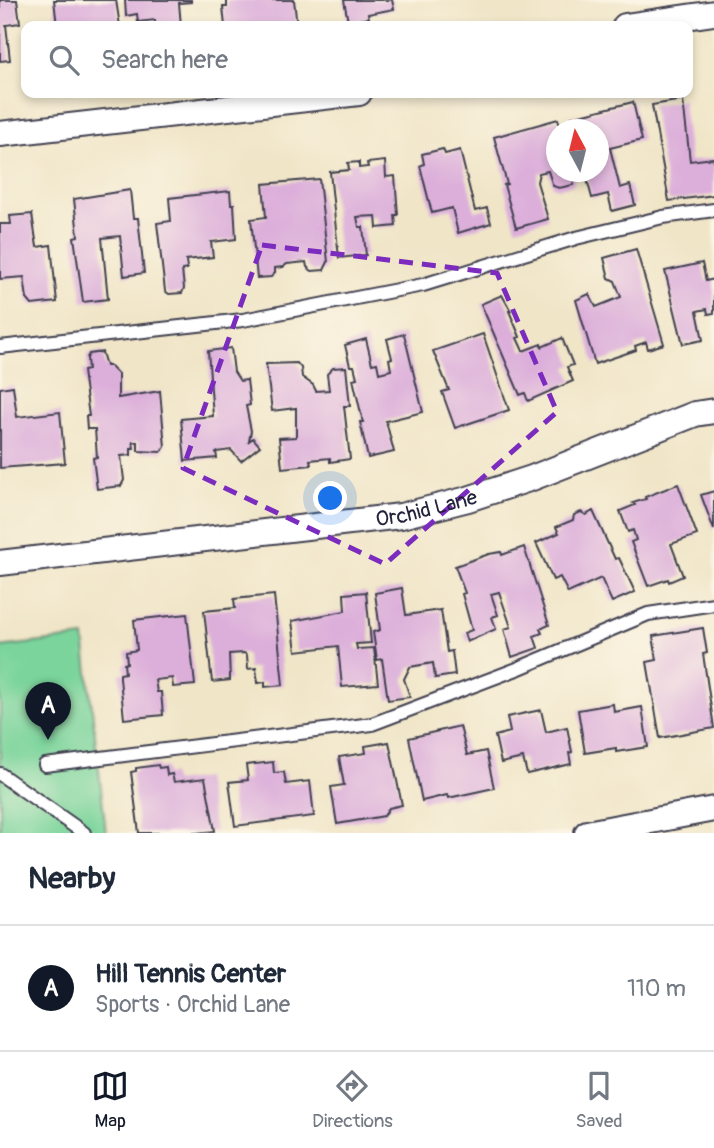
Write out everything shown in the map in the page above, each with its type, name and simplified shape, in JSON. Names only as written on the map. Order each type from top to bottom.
[{"type":"street","points":[[659,21],[714,13]]},
{"type":"street","points":[[0,134],[315,98]]},
{"type":"street","name":"Orchid Lane","points":[[0,563],[401,516],[468,499],[532,478],[695,414],[714,411]]},
{"type":"street","points":[[587,833],[714,809]]},
{"type":"lane","points":[[0,347],[269,316],[423,285],[576,238],[663,217],[714,210]]},
{"type":"lane","points":[[45,765],[372,724],[517,669],[648,614],[714,604]]},
{"type":"lane","points":[[0,774],[84,833]]},
{"type":"highlighted area","points":[[262,245],[497,273],[557,412],[385,564],[183,468]]},
{"type":"green space","points":[[84,637],[106,833],[0,833],[0,647]]},
{"type":"building","points":[[0,0],[17,0],[20,23],[6,25],[10,60],[0,61]]},
{"type":"building","points":[[54,0],[116,0],[119,21],[56,21]]},
{"type":"building","points":[[125,0],[191,0],[179,3],[181,21],[138,21],[137,14],[126,16]]},
{"type":"building","points":[[227,0],[294,0],[296,21],[224,21],[223,7],[227,7]]},
{"type":"building","points":[[344,0],[392,0],[394,9],[368,14],[369,18],[348,21]]},
{"type":"building","points":[[683,100],[690,161],[714,158],[714,195],[669,201],[652,105]]},
{"type":"building","points":[[633,102],[642,140],[610,148],[620,188],[630,185],[635,205],[612,211],[608,194],[592,198],[588,182],[609,182],[609,119],[572,117]]},
{"type":"building","points":[[546,122],[546,171],[539,173],[537,182],[548,219],[516,228],[494,137]]},
{"type":"building","points":[[443,149],[445,154],[460,150],[475,211],[487,208],[491,223],[458,233],[452,208],[432,213],[420,166],[424,164],[422,154]]},
{"type":"building","points":[[385,161],[386,177],[395,176],[398,215],[395,215],[396,226],[377,228],[376,216],[357,217],[359,227],[363,227],[366,255],[339,258],[330,172],[349,170],[348,163],[359,162],[359,168],[368,167],[367,163]]},
{"type":"building","points":[[319,179],[328,262],[324,270],[312,271],[306,262],[287,264],[275,268],[271,277],[257,278],[251,219],[266,217],[263,184]]},
{"type":"building","points":[[552,182],[574,182],[573,185],[559,188],[553,186]]},
{"type":"building","points":[[130,190],[133,218],[138,218],[144,273],[124,276],[120,236],[102,238],[108,299],[83,302],[74,237],[78,236],[74,199]]},
{"type":"building","points":[[230,191],[231,204],[234,204],[236,239],[211,242],[213,257],[186,260],[187,269],[182,270],[182,293],[169,294],[165,291],[157,223],[171,221],[169,198]]},
{"type":"building","points":[[32,214],[37,247],[51,245],[57,302],[32,305],[27,299],[24,277],[0,279],[0,224],[11,224],[10,216]]},
{"type":"building","points":[[636,249],[664,344],[648,349],[646,342],[635,346],[636,350],[595,364],[576,300],[589,294],[596,307],[621,297],[615,281],[609,278],[604,258]]},
{"type":"building","points":[[702,263],[706,281],[714,279],[714,313],[708,314],[707,309],[697,311],[703,340],[683,344],[665,271]]},
{"type":"building","points":[[502,295],[511,311],[523,351],[541,344],[542,347],[562,338],[573,365],[567,367],[573,381],[528,401],[525,393],[520,395],[481,304]]},
{"type":"building","points":[[404,334],[423,412],[386,421],[394,452],[368,458],[353,379],[357,378],[354,366],[350,366],[345,345],[366,339],[372,364],[377,363],[379,373],[391,370],[389,359],[392,358],[387,339]]},
{"type":"building","points":[[483,334],[509,410],[455,428],[442,392],[449,390],[433,351]]},
{"type":"building","points":[[231,348],[234,372],[240,381],[247,380],[250,405],[246,406],[251,431],[249,441],[253,438],[260,446],[241,461],[231,450],[216,452],[217,458],[185,461],[181,419],[213,416],[208,351]]},
{"type":"building","points":[[102,352],[106,366],[110,366],[118,374],[118,398],[160,391],[165,447],[161,452],[138,451],[138,442],[133,442],[131,455],[121,456],[124,480],[121,486],[97,489],[93,458],[97,457],[95,429],[87,429],[86,416],[89,416],[83,371],[88,370],[89,354]]},
{"type":"building","points":[[297,363],[302,377],[313,385],[316,391],[329,390],[327,374],[333,368],[346,367],[350,406],[344,406],[350,459],[330,462],[330,458],[310,460],[311,465],[282,468],[279,438],[296,437],[296,408],[272,411],[266,364]]},
{"type":"building","points":[[13,386],[17,417],[60,412],[65,463],[0,468],[0,388]]},
{"type":"building","points":[[678,484],[697,535],[671,544],[683,576],[648,586],[631,542],[636,540],[633,530],[628,532],[620,511],[646,499],[645,497]]},
{"type":"building","points":[[714,491],[714,530],[701,495]]},
{"type":"building","points":[[593,511],[615,559],[619,558],[635,592],[612,602],[601,578],[568,593],[560,577],[553,580],[536,543],[559,533],[556,527],[573,520],[574,515],[581,512],[586,515]]},
{"type":"building","points":[[524,547],[549,625],[540,629],[542,633],[534,636],[538,648],[512,657],[504,629],[511,627],[499,592],[491,594],[498,615],[492,617],[496,629],[467,642],[464,633],[472,630],[462,594],[465,593],[455,566],[489,554],[501,552],[502,555]]},
{"type":"building","points":[[402,588],[406,615],[441,610],[447,652],[452,651],[455,675],[435,678],[433,663],[410,667],[404,679],[410,697],[388,700],[382,659],[377,660],[373,632],[380,630],[375,593]]},
{"type":"building","points":[[366,592],[371,643],[356,644],[357,649],[374,648],[378,684],[342,687],[338,646],[296,651],[292,621],[345,611],[344,594]]},
{"type":"building","points":[[274,595],[283,685],[265,687],[265,682],[258,683],[256,668],[248,669],[247,655],[244,653],[229,654],[230,680],[212,682],[204,611],[235,608],[234,599]]},
{"type":"building","points":[[187,614],[195,685],[173,687],[172,678],[155,680],[157,692],[161,692],[163,715],[124,719],[120,674],[125,673],[126,652],[137,650],[134,620]]},
{"type":"building","points":[[703,628],[707,653],[703,654],[714,728],[660,738],[647,662],[657,660],[653,636]]},
{"type":"building","points":[[613,704],[614,712],[642,707],[648,747],[585,753],[578,710]]},
{"type":"building","points":[[541,710],[546,732],[567,727],[572,752],[569,753],[571,764],[527,774],[523,758],[501,763],[495,736],[510,732],[507,717]]},
{"type":"building","points":[[460,726],[467,755],[486,751],[494,788],[422,801],[409,738]]},
{"type":"building","points":[[389,742],[402,805],[389,808],[384,816],[337,824],[331,787],[344,785],[339,757],[366,753],[365,746]]},
{"type":"building","points":[[273,762],[274,773],[284,772],[286,784],[310,781],[314,816],[235,826],[229,782],[248,780],[246,765]]},
{"type":"building","points":[[158,765],[159,768],[166,767],[167,775],[172,774],[174,782],[205,778],[215,831],[139,833],[131,772],[136,771],[136,768]]},
{"type":"place","name":"Hill Tennis Center","points":[[48,740]]}]
